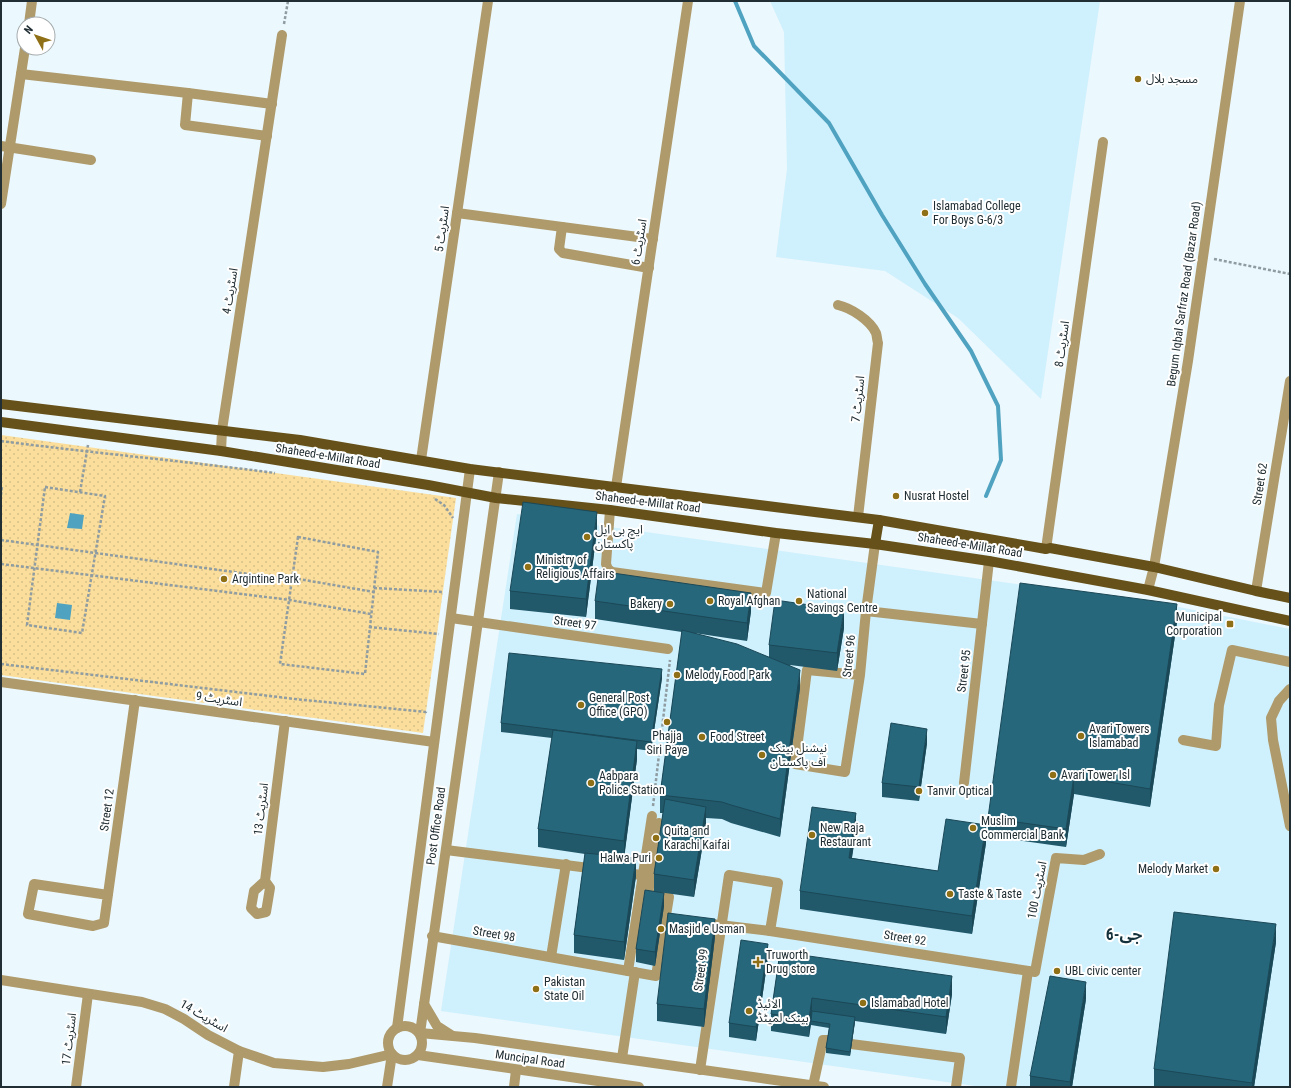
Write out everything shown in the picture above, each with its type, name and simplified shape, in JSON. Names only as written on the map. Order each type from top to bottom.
[{"type":"main road","name":"Shaheed-e-Millat Road","points":[[1,404],[300,440],[470,469],[879,520],[1046,549],[1050,548],[1154,567],[1290,598]]},
{"type":"main road","name":"Shaheed-e-Millat Road","points":[[1,422],[90,435],[221,451],[428,485],[467,494],[610,510],[776,533],[875,544],[989,561],[1046,570],[1148,590],[1290,621]]},
{"type":"main road","points":[[875,544],[879,520]]},
{"type":"street","points":[[30,16],[32,1]]},
{"type":"street","name":"اسٹریٹ 5","points":[[421,460],[488,1]]},
{"type":"street","name":"اسٹریٹ 6","points":[[616,487],[688,1]]},
{"type":"street","name":"Begum Iqbal Sarfraz Road (Bazar Road)","points":[[1148,590],[1154,567],[1188,361],[1240,1]]},
{"type":"street","name":"اسٹریٹ 4","points":[[221,451],[222,430],[282,35]]},
{"type":"street","points":[[1,204],[5,147],[24,56]]},
{"type":"street","points":[[21,74],[272,104]]},
{"type":"street","points":[[188,93],[185,125],[267,136]]},
{"type":"street","name":"اسٹریٹ 8","points":[[1046,549],[1103,142]]},
{"type":"street","points":[[5,147],[91,160]]},
{"type":"street","points":[[457,213],[653,239]]},
{"type":"street","points":[[562,227],[559,249],[563,253],[648,268]]},
{"type":"street","name":"اسٹریٹ 7","points":[[838,305],[847,307],[855,312],[871,326],[876,334],[878,343],[858,517]]},
{"type":"street","name":"Street 62","points":[[1256,591],[1290,381]]},
{"type":"street","name":"Post Office Road","points":[[396,1028],[470,469]]},
{"type":"street","name":"Post Office Road","points":[[420,1033],[432,936],[446,850],[500,472]]},
{"type":"street","points":[[610,510],[606,564],[608,569],[612,572],[766,593],[776,533]]},
{"type":"street","name":"Street 96","points":[[860,675],[806,670],[795,764],[845,772],[860,675],[866,611],[875,544]]},
{"type":"street","name":"Street 95","points":[[964,784],[989,561]]},
{"type":"street","points":[[866,611],[982,624]]},
{"type":"street","points":[[451,618],[478,622]]},
{"type":"street","name":"Street 97","points":[[478,622],[668,649]]},
{"type":"street","points":[[1183,740],[1216,746],[1219,705],[1232,650],[1290,662]]},
{"type":"street","name":"اسٹریٹ 9","points":[[1,682],[434,742]]},
{"type":"street","points":[[1290,689],[1279,701],[1271,718],[1273,740],[1290,826]]},
{"type":"street","name":"Street 12","points":[[108,896],[34,884],[28,914],[93,926],[104,923],[108,896],[135,700]]},
{"type":"street","name":"اسٹریٹ 13","points":[[265,881],[270,888],[266,912],[257,914],[250,908],[254,891],[265,881],[285,721]]},
{"type":"street","points":[[622,1058],[642,875],[655,820]]},
{"type":"street","name":"Street 98","points":[[432,936],[656,976],[669,917],[668,897],[648,894],[655,820]]},
{"type":"street","points":[[446,850],[566,864],[642,875]]},
{"type":"street","name":"اسٹریٹ 100","points":[[1011,1087],[1031,972],[1056,858],[1084,860],[1100,854]]},
{"type":"street","points":[[551,957],[566,864]]},
{"type":"street","name":"Street 99","points":[[700,1070],[729,875],[778,883],[770,932]]},
{"type":"street","name":"Street 92","points":[[693,921],[970,961],[1031,972]]},
{"type":"street","name":"اسٹریٹ 14","points":[[1,980],[142,1002],[165,1009],[239,1051],[274,1063],[323,1067],[349,1064],[392,1054]]},
{"type":"street","name":"اسٹریٹ 17","points":[[76,1087],[88,994]]},
{"type":"street","points":[[424,1004],[437,1026],[452,1036]]},
{"type":"street","points":[[420,1033],[422,1037],[422,1047],[418,1055],[413,1059],[402,1060],[392,1054],[389,1049],[389,1037],[396,1028],[401,1026],[412,1027],[420,1033],[476,1038],[824,1087]]},
{"type":"street","points":[[814,1086],[823,1040],[828,1040]]},
{"type":"street","points":[[851,1044],[960,1058],[956,1087]]},
{"type":"street","points":[[234,1087],[239,1051]]},
{"type":"street","points":[[387,1087],[392,1054]]},
{"type":"street","name":"Muncipal Road","points":[[418,1055],[639,1087]]},
{"type":"street","points":[[514,1087],[516,1070]]},
{"type":"path","points":[[282,35],[288,1]]},
{"type":"path","points":[[1203,256],[1290,274]]},
{"type":"path","points":[[80,492],[90,435]]},
{"type":"path","points":[[1,440],[87,452],[202,463],[278,473]]},
{"type":"path","points":[[1,494],[2,486]]},
{"type":"path","points":[[45,487],[105,496],[82,633],[27,625],[37,545],[45,487]]},
{"type":"path","points":[[434,498],[444,505],[453,519]]},
{"type":"path","points":[[298,537],[378,552],[365,674],[280,664],[292,579],[298,537]]},
{"type":"path","points":[[1,540],[292,579],[374,592]]},
{"type":"path","points":[[1,564],[290,600],[371,614]]},
{"type":"path","points":[[442,599],[444,584]]},
{"type":"path","points":[[374,588],[454,592]]},
{"type":"path","points":[[370,627],[448,635]]},
{"type":"path","points":[[435,641],[437,627]]},
{"type":"path","points":[[655,820],[671,663],[668,649]]},
{"type":"path","points":[[1,664],[281,697],[426,712],[427,704]]},
{"type":"shaded area","name":"Islamabad College For Boys G-6/3","points":[[770,1],[1100,1],[1041,399],[958,318],[885,271],[776,257],[787,169],[784,32]]},
{"type":"shaded area","points":[[1,435],[456,498],[423,733],[1,675]]},
{"type":"shaded area","name":"Melody Market","points":[[517,514],[1174,606],[1290,629],[1290,1087],[982,1087],[441,1011]]},
{"type":"water","points":[[70,513],[84,515],[82,529],[67,528]]},
{"type":"water","points":[[57,603],[72,605],[70,620],[55,618]]},
{"type":"building","points":[[523,502],[597,512],[586,599],[510,591]]},
{"type":"building","points":[[599,571],[751,593],[747,623],[595,601]]},
{"type":"building","name":"Avari Towers Islamabad","points":[[1020,583],[1177,604],[1150,789],[1074,776],[1066,829],[988,818]]},
{"type":"building","points":[[775,600],[844,610],[837,653],[769,645]]},
{"type":"building","points":[[682,630],[737,644],[800,670],[780,819],[722,802],[660,795]]},
{"type":"building","name":"General Post Office (GPO)","points":[[509,653],[662,669],[651,742],[501,723]]},
{"type":"building","points":[[891,723],[927,729],[919,787],[882,783]]},
{"type":"building","name":"Aabpara Police Station","points":[[553,730],[637,741],[624,841],[538,829]]},
{"type":"building","points":[[665,799],[706,807],[694,880],[654,874]]},
{"type":"building","points":[[812,807],[856,813],[849,858],[938,871],[946,819],[986,825],[972,916],[800,891]]},
{"type":"building","points":[[585,853],[636,858],[624,942],[574,935]]},
{"type":"building","points":[[645,890],[664,893],[655,952],[636,949]]},
{"type":"building","points":[[1174,912],[1276,924],[1252,1083],[1154,1069]]},
{"type":"building","points":[[668,913],[715,919],[704,1009],[657,1004]]},
{"type":"building","points":[[741,940],[768,944],[756,1027],[729,1023]]},
{"type":"building","points":[[780,952],[952,976],[946,1017],[812,998],[809,1019],[771,1014]]},
{"type":"building","points":[[1050,976],[1086,982],[1070,1082],[1030,1076]]},
{"type":"building","points":[[812,1011],[855,1017],[850,1052],[826,1048],[830,1024],[811,1021]]},
{"type":"waterway","points":[[735,1],[754,46],[829,123],[882,215],[925,284],[971,351],[998,406],[1001,460],[986,496]]},
{"type":"place","name":"مسجد بلال","points":[[1138,79]]},
{"type":"place","name":"Islamabad College For Boys G-6/3","points":[[925,213]]},
{"type":"place","name":"Nusrat Hostel","points":[[896,496]]},
{"type":"place","name":"ایچ بی ایل پاکستان","points":[[587,537]]},
{"type":"place","name":"Ministry of Religious Affairs","points":[[528,567]]},
{"type":"place","name":"Argintine Park","points":[[224,579]]},
{"type":"place","name":"Royal Afghan","points":[[710,601]]},
{"type":"place","name":"National Savings Centre","points":[[799,601]]},
{"type":"place","name":"Bakery","points":[[670,604]]},
{"type":"place","name":"Municipal Corporation","points":[[1230,624]]},
{"type":"place","name":"Melody Food Park","points":[[677,675]]},
{"type":"place","name":"General Post Office (GPO)","points":[[581,705]]},
{"type":"place","name":"Phajja Siri Paye","points":[[667,722]]},
{"type":"place","name":"Avari Towers Islamabad","points":[[1081,736]]},
{"type":"place","name":"Food Street","points":[[702,737]]},
{"type":"place","name":"نیشنل بینک آف پاکستان","points":[[762,755]]},
{"type":"place","name":"Avari Tower Isl","points":[[1053,775]]},
{"type":"place","name":"Aabpara Police Station","points":[[591,783]]},
{"type":"place","name":"Tanvir Optical","points":[[919,791]]},
{"type":"place","name":"Muslim Commercial Bank","points":[[973,828]]},
{"type":"place","name":"New Raja Restaurant","points":[[812,835]]},
{"type":"place","name":"Quita and Karachi Kaifai","points":[[656,838]]},
{"type":"place","name":"Halwa Puri","points":[[659,858]]},
{"type":"place","name":"Melody Market","points":[[1216,869]]},
{"type":"place","name":"Taste & Taste","points":[[950,894]]},
{"type":"place","name":"Masjid e Usman","points":[[661,929]]},
{"type":"place","name":"Truworth Drug store","points":[[758,962]]},
{"type":"place","name":"UBL civic center","points":[[1057,971]]},
{"type":"place","name":"Pakistan State Oil","points":[[536,989]]},
{"type":"place","name":"Islamabad Hotel","points":[[863,1003]]},
{"type":"place","name":"الائیڈ بینک لمیٹڈ","points":[[749,1011]]},
{"type":"district","name":"جی-6","points":[[1124,934]]}]
